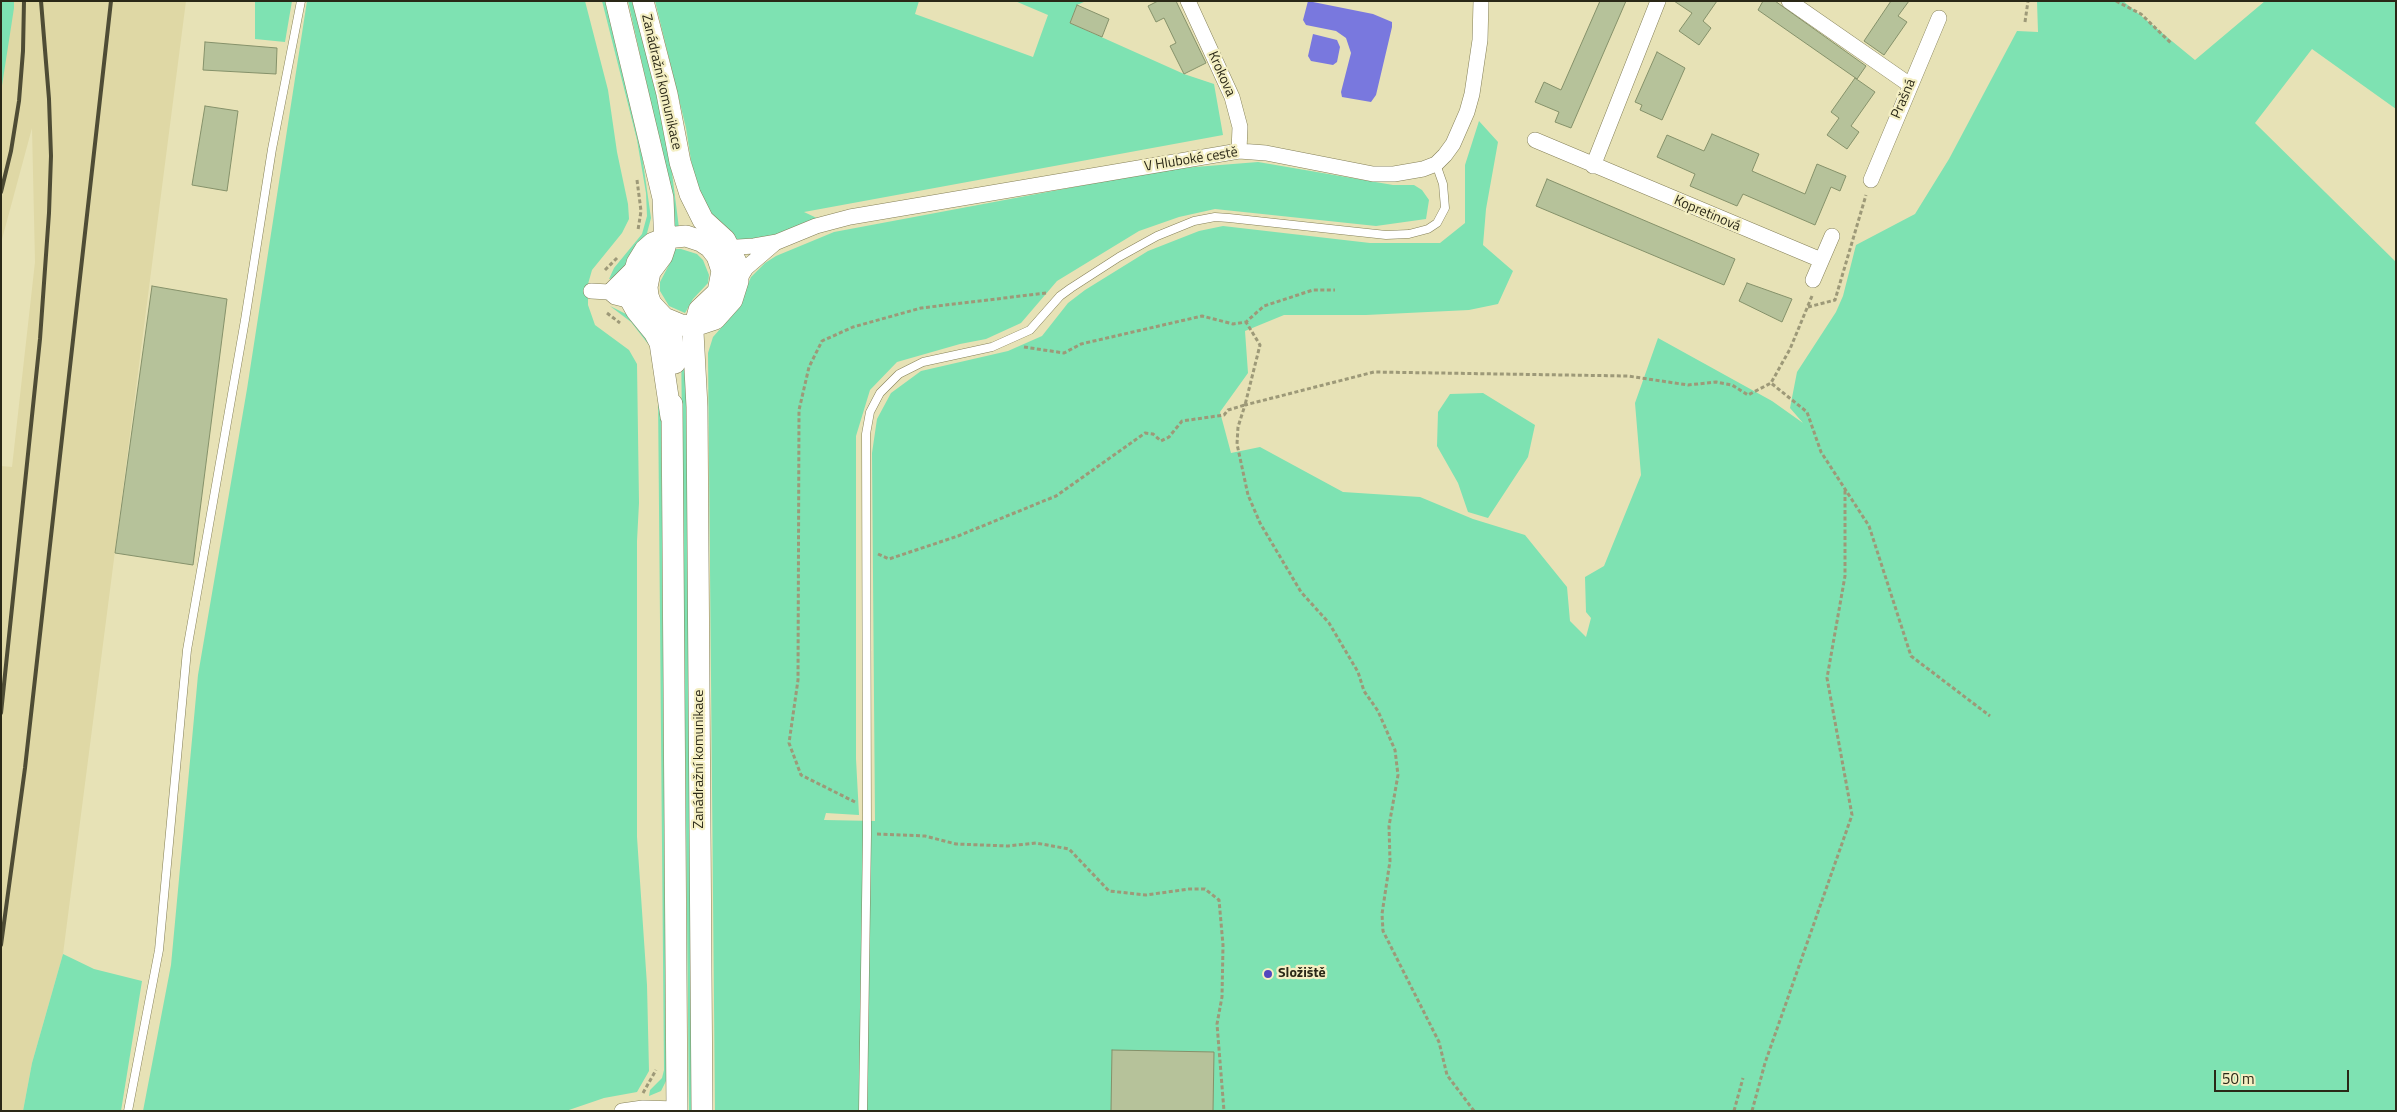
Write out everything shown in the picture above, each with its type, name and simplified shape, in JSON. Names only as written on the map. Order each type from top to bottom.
[{"type":"main road","name":"Zanádražní komunikace","points":[[616,1],[663,198],[652,238],[664,252],[650,272],[648,296],[672,330],[674,346],[671,417],[677,1110]]},
{"type":"main road","name":"Zanádražní komunikace","points":[[643,1],[667,94],[680,162],[698,212],[731,248]]},
{"type":"main road","name":"Zanádražní komunikace","points":[[680,162],[680,193],[684,221],[691,233],[706,244],[721,265],[722,282],[712,300],[699,310],[694,326],[697,407],[702,1111]]},
{"type":"main road","points":[[631,301],[632,277],[628,258],[652,238],[686,236],[706,244]]},
{"type":"main road","points":[[731,248],[737,264],[738,281]]},
{"type":"main road","name":"Zanádražní komunikace","points":[[697,407],[704,336],[715,319],[732,300],[738,281]]},
{"type":"main road","name":"Zanádražní komunikace","points":[[631,301],[660,343],[671,417]]},
{"type":"main road","points":[[660,314],[681,325],[694,326],[715,319]]},
{"type":"street","name":"Krokova","points":[[1188,1],[1232,97],[1240,127],[1239,151]]},
{"type":"street","points":[[1436,164],[1453,144],[1467,112],[1478,49],[1481,1]]},
{"type":"street","points":[[1593,166],[1658,1]]},
{"type":"street","points":[[1789,1],[1910,85]]},
{"type":"street","name":"Prašná","points":[[1871,180],[1939,18]]},
{"type":"street","name":"Kopretinová","points":[[1535,140],[1593,166],[1821,260]]},
{"type":"street","name":"V Hluboké cestě","points":[[706,244],[731,248],[777,242],[816,226],[850,217],[1239,151],[1266,153],[1378,174],[1410,172],[1436,164]]},
{"type":"street","points":[[1813,280],[1832,236]]},
{"type":"street","name":"V Hluboké cestě","points":[[738,281],[750,263],[777,242]]},
{"type":"street","points":[[601,292],[630,273],[628,258]]},
{"type":"street","points":[[601,292],[644,304],[660,314]]},
{"type":"street","points":[[622,1111],[643,1108],[677,1110]]},
{"type":"lane","points":[[128,1111],[159,950],[187,650],[272,149],[301,1]]},
{"type":"lane","points":[[863,1111],[867,834],[866,434],[870,412],[880,393],[899,374],[923,362],[1003,343],[1030,330],[1060,296],[1119,256],[1157,236],[1194,221],[1215,217],[1386,235],[1409,234],[1428,229],[1437,224],[1446,208],[1443,184],[1436,164]]},
{"type":"path","points":[[2025,22],[2028,1]]},
{"type":"path","points":[[2116,1],[2141,14],[2172,43]]},
{"type":"path","points":[[636,174],[642,211],[652,238]]},
{"type":"path","points":[[1808,307],[1835,300],[1871,180]]},
{"type":"path","points":[[621,324],[605,310],[601,292],[603,274],[628,258]]},
{"type":"path","points":[[866,548],[889,559],[958,536],[1056,496],[1145,433],[1153,434],[1161,440],[1169,437],[1182,421],[1224,415],[1228,410],[1245,405],[1374,372],[1628,376],[1688,386],[1716,382],[1732,385],[1748,395],[1771,383],[1790,349],[1816,289],[1813,280]]},
{"type":"path","points":[[866,808],[801,775],[789,744],[798,680],[799,410],[809,367],[822,341],[852,327],[921,308],[1021,297],[1071,288]]},
{"type":"path","points":[[1003,343],[1064,353],[1081,344],[1202,316],[1233,324],[1246,322],[1264,306],[1313,290],[1335,290]]},
{"type":"path","points":[[1246,322],[1260,345],[1238,427],[1237,444],[1248,495],[1301,592],[1329,623],[1358,672],[1364,691],[1378,711],[1395,750],[1398,775],[1389,826],[1390,861],[1382,914],[1383,931],[1438,1042],[1447,1075],[1474,1111]]},
{"type":"path","points":[[1771,383],[1807,412],[1821,452],[1869,526],[1911,656],[1990,716]]},
{"type":"path","points":[[1752,1111],[1765,1063],[1852,815],[1827,678],[1845,576],[1845,488]]},
{"type":"path","points":[[867,834],[925,836],[956,844],[1008,846],[1036,843],[1070,849],[1109,891],[1146,895],[1189,888],[1205,889],[1218,900],[1223,945],[1222,997],[1217,1024],[1224,1111]]},
{"type":"path","points":[[642,1097],[656,1073],[657,1066]]},
{"type":"path","points":[[1734,1111],[1743,1078]]},
{"type":"shaded area","points":[[1,1],[186,1],[63,954],[32,1063],[23,1111],[1,1111],[1,466],[12,467],[35,262],[32,128],[1,243]]},
{"type":"shaded area","points":[[1308,1],[1373,14],[1392,22],[1376,95],[1371,102],[1342,97],[1341,92],[1351,53],[1346,38],[1336,31],[1306,25],[1303,20]]},
{"type":"shaded area","points":[[1313,34],[1337,40],[1340,47],[1337,62],[1333,65],[1311,61],[1308,56]]},
{"type":"green space","points":[[1,1],[14,1],[14,8],[1,92]]},
{"type":"green space","points":[[255,1],[292,1],[285,42],[255,39]]},
{"type":"green space","points":[[307,1],[585,1],[608,90],[629,219],[622,233],[592,270],[588,284],[588,305],[595,325],[629,350],[637,364],[639,503],[637,541],[637,837],[647,985],[649,1071],[637,1092],[604,1098],[566,1111],[143,1111],[171,965],[198,675],[247,389]]},
{"type":"green space","points":[[602,1],[606,1],[642,155],[651,218],[646,237],[627,267],[615,278],[609,279],[614,268],[642,234],[647,216],[646,193],[637,140]]},
{"type":"green space","points":[[628,1],[634,1],[651,68],[671,165],[679,228],[672,229],[655,121]]},
{"type":"green space","points":[[655,1],[919,1],[915,14],[1033,57],[1048,15],[1015,1],[1086,1],[1077,5],[1070,23],[1184,74],[1214,84],[1223,135],[804,212],[821,220],[784,234],[756,241],[738,241],[715,222],[695,186],[686,128]]},
{"type":"green space","points":[[2037,1],[2123,1],[2195,60],[2265,1],[2396,1],[2396,109],[2312,49],[2255,123],[2396,262],[2396,1111],[715,1111],[708,353],[713,337],[736,311],[751,277],[765,263],[776,256],[834,232],[1170,169],[1258,162],[1393,185],[1414,185],[1422,190],[1429,200],[1426,219],[1376,226],[1215,209],[1179,217],[1139,231],[1057,281],[1021,323],[986,339],[960,344],[897,362],[870,390],[856,436],[856,759],[859,815],[826,813],[824,820],[875,821],[872,453],[877,419],[891,393],[921,371],[1008,351],[1042,336],[1068,303],[1085,290],[1148,251],[1199,231],[1223,226],[1370,243],[1440,243],[1465,223],[1465,165],[1479,121],[1498,142],[1486,209],[1483,245],[1513,271],[1498,304],[1469,310],[1366,315],[1284,315],[1245,331],[1248,373],[1220,412],[1231,453],[1260,447],[1343,492],[1420,497],[1473,519],[1525,535],[1567,587],[1570,621],[1586,637],[1591,618],[1586,612],[1585,577],[1604,566],[1641,475],[1635,403],[1658,338],[1772,401],[1803,423],[1790,408],[1797,372],[1836,312],[1843,296],[1856,245],[1915,214],[1949,159],[2017,31],[2038,32]]},
{"type":"green space","points":[[674,249],[697,254],[703,260],[709,275],[708,283],[693,299],[685,313],[669,306],[660,291],[660,282],[671,261]]},
{"type":"green space","points":[[610,306],[628,315],[652,342],[661,383],[666,1081],[661,1091],[649,1096],[650,1090],[662,1078],[664,1070],[658,395],[652,349],[631,322]]},
{"type":"green space","points":[[681,335],[687,335],[695,1111],[689,1111]]},
{"type":"green space","points":[[1483,393],[1535,425],[1528,457],[1488,518],[1468,512],[1458,483],[1437,446],[1438,412],[1450,394]]},
{"type":"green space","points":[[63,954],[94,969],[142,981],[121,1111],[23,1111],[32,1063]]},
{"type":"building","points":[[1158,1],[1176,1],[1206,63],[1184,74],[1170,46],[1176,43],[1164,18],[1156,22],[1148,6]]},
{"type":"building","points":[[1600,1],[1626,1],[1571,128],[1555,122],[1559,112],[1535,102],[1544,82],[1561,90]]},
{"type":"building","points":[[1674,1],[1717,1],[1703,21],[1711,28],[1699,45],[1679,31],[1692,13]]},
{"type":"building","points":[[1763,1],[1775,1],[1866,66],[1857,79],[1758,10]]},
{"type":"building","points":[[1891,1],[1909,1],[1898,16],[1907,22],[1884,55],[1864,41]]},
{"type":"building","points":[[1077,5],[1109,19],[1102,37],[1070,23]]},
{"type":"building","points":[[205,42],[277,48],[276,74],[203,70]]},
{"type":"building","points":[[1657,52],[1685,68],[1662,120],[1640,110],[1642,105],[1635,102]]},
{"type":"building","points":[[1855,78],[1875,92],[1851,126],[1859,132],[1847,149],[1827,135],[1839,118],[1831,112]]},
{"type":"building","points":[[205,106],[238,111],[227,191],[192,185]]},
{"type":"building","points":[[1712,134],[1759,154],[1752,171],[1805,194],[1817,164],[1846,176],[1840,191],[1831,187],[1815,225],[1743,194],[1737,206],[1690,186],[1695,174],[1657,157],[1667,135],[1704,151]]},
{"type":"building","points":[[1547,179],[1735,259],[1724,285],[1536,206]]},
{"type":"building","points":[[1747,283],[1792,299],[1782,322],[1739,301]]},
{"type":"building","points":[[152,286],[227,299],[193,565],[115,553]]},
{"type":"building","points":[[1112,1050],[1214,1052],[1213,1111],[1111,1111]]},
{"type":"railway","points":[[1,192],[11,151],[19,101],[24,1]]},
{"type":"railway","points":[[1,713],[40,339],[49,213],[51,156],[49,99],[41,1]]},
{"type":"railway","points":[[1,945],[25,768],[111,1]]},
{"type":"place","name":"Složiště","points":[[1268,974]]}]
